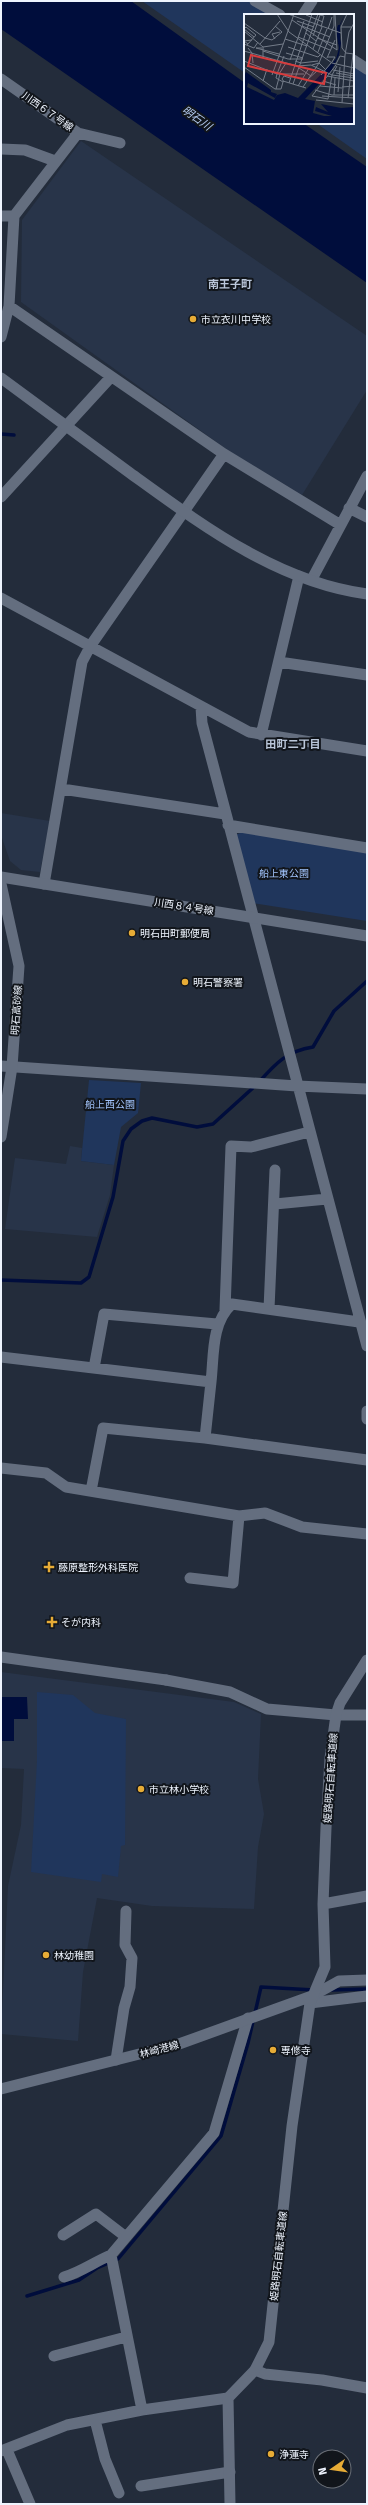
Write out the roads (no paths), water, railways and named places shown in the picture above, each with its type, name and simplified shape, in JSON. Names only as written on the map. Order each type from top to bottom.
[{"type":"street","points":[[255,1],[278,14]]},
{"type":"street","points":[[304,14],[312,1]]},
{"type":"street","points":[[354,61],[367,69]]},
{"type":"street","name":"川西６７号線","points":[[1,79],[78,133],[120,143]]},
{"type":"street","points":[[1,337],[9,306],[14,216],[78,133]]},
{"type":"street","points":[[1,149],[25,150],[55,161]]},
{"type":"street","points":[[1,216],[14,216]]},
{"type":"street","points":[[9,306],[224,454],[339,524]]},
{"type":"street","points":[[1,497],[111,377]]},
{"type":"street","points":[[1,378],[183,511],[249,554],[299,576],[367,594]]},
{"type":"street","points":[[44,884],[62,789],[82,662],[91,645],[224,454]]},
{"type":"street","points":[[312,580],[339,524],[367,476]]},
{"type":"street","points":[[349,508],[367,517]]},
{"type":"street","points":[[261,735],[299,576]]},
{"type":"street","points":[[1,598],[91,645],[249,732],[367,751]]},
{"type":"street","points":[[279,662],[367,675]]},
{"type":"street","points":[[202,707],[202,723],[252,918],[359,1322],[367,1346]]},
{"type":"street","points":[[62,789],[367,848]]},
{"type":"street","name":"川西８４号線","points":[[1,877],[367,936]]},
{"type":"street","name":"明石高砂線","points":[[1,884],[19,966],[7,1067],[1,1137]]},
{"type":"street","points":[[7,1067],[297,1086],[367,1089]]},
{"type":"street","points":[[225,1310],[231,1146],[251,1147],[309,1132]]},
{"type":"street","points":[[269,1309],[275,1204],[275,1170]]},
{"type":"street","points":[[275,1204],[327,1199]]},
{"type":"street","points":[[205,1438],[217,1324],[225,1310],[232,1304],[359,1322]]},
{"type":"street","points":[[94,1368],[104,1314],[217,1324]]},
{"type":"street","points":[[1,1357],[211,1382]]},
{"type":"street","points":[[367,1410],[367,1419]]},
{"type":"street","points":[[91,1491],[103,1428],[205,1438],[367,1460]]},
{"type":"street","points":[[1,1468],[46,1473],[66,1487],[239,1516],[265,1513],[302,1527],[367,1534]]},
{"type":"street","points":[[190,1578],[233,1583],[239,1516]]},
{"type":"street","points":[[1,1657],[166,1680],[230,1692],[267,1709],[336,1715],[367,1715]]},
{"type":"street","name":"姫路明石自転車道線","points":[[323,1904],[330,1758],[336,1715],[340,1703],[367,1660]]},
{"type":"street","points":[[367,1896],[323,1904],[325,1967],[313,1995],[367,1996]]},
{"type":"street","points":[[116,2060],[124,2008],[130,1988],[132,1958],[125,1945],[126,1911]]},
{"type":"street","name":"林崎港線","points":[[1,2089],[179,2044],[313,1995],[339,1981],[367,1980]]},
{"type":"street","name":"姫路明石自転車道線","points":[[228,2398],[255,2370],[269,2342],[292,2126],[313,1995]]},
{"type":"street","points":[[64,2278],[80,2272],[94,2262],[111,2255],[214,2133],[248,2018]]},
{"type":"street","points":[[64,2235],[96,2214],[126,2237]]},
{"type":"street","points":[[111,2255],[126,2337],[142,2410]]},
{"type":"street","points":[[54,2356],[126,2337]]},
{"type":"street","points":[[255,2370],[265,2374],[322,2380],[367,2388]]},
{"type":"street","points":[[30,2504],[4,2451],[67,2425],[142,2410],[228,2398],[230,2504]]},
{"type":"street","points":[[95,2420],[105,2459],[119,2493]]},
{"type":"street","points":[[141,2486],[230,2472]]},
{"type":"water","name":"明石川","points":[[1,1],[131,1],[244,82],[244,124],[304,124],[367,167],[367,283],[1,29]]},
{"type":"water","points":[[1,1697],[27,1697],[28,1719],[14,1719],[14,1741],[1,1741]]},
{"type":"waterway","points":[[1,434],[14,435]]},
{"type":"waterway","points":[[259,1082],[271,1069],[289,1055],[296,1051],[313,1047],[334,1011],[367,981]]},
{"type":"waterway","points":[[1,1280],[81,1283],[89,1277],[113,1197],[123,1141],[131,1129],[142,1121],[152,1118],[197,1127],[213,1124],[255,1086]]},
{"type":"waterway","points":[[27,2296],[79,2280],[97,2268],[118,2259],[221,2136],[248,2043],[261,1987],[314,1990]]},
{"type":"waterway","points":[[331,1990],[367,1989]]},
{"type":"place","name":"市立衣川中学校","points":[[193,319]]},
{"type":"place","name":"明石田町郵便局","points":[[132,933]]},
{"type":"place","name":"明石警察署","points":[[185,982]]},
{"type":"place","name":"藤原整形外科医院","points":[[49,1567]]},
{"type":"place","name":"そが内科","points":[[52,1622]]},
{"type":"place","name":"市立林小学校","points":[[141,1789]]},
{"type":"place","name":"林幼稚園","points":[[46,1955]]},
{"type":"place","name":"専修寺","points":[[273,2050]]},
{"type":"place","name":"浄蓮寺","points":[[271,2454]]},
{"type":"district","name":"南王子町","points":[[230,284]]},
{"type":"district","name":"田町二丁目","points":[[293,744]]},
{"type":"park label","name":"船上東公園","points":[[284,873]]},
{"type":"park label","name":"船上西公園","points":[[110,1104]]}]
